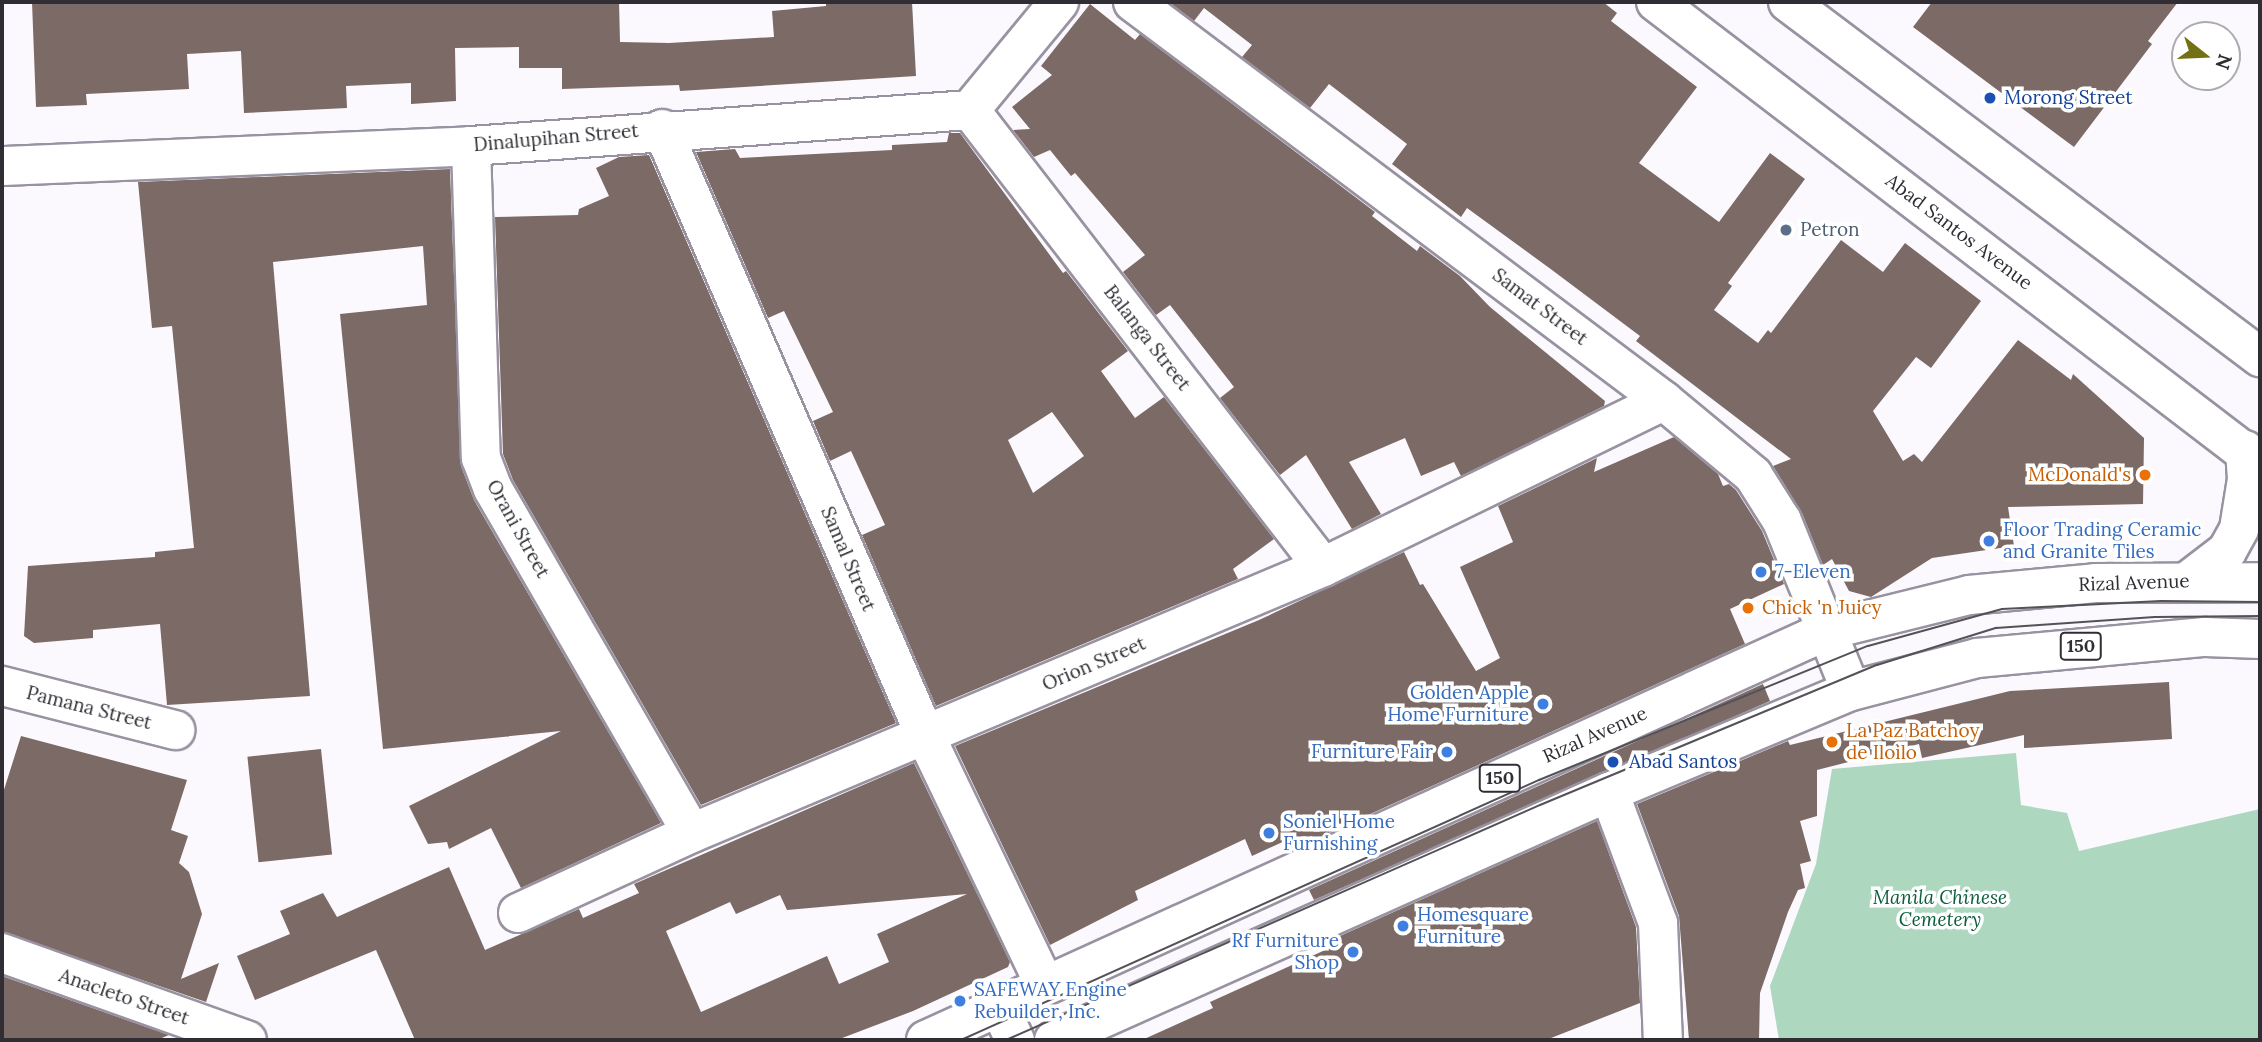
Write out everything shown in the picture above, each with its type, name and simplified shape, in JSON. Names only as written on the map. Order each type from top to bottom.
[{"type":"street","points":[[970,110],[1059,2]]},
{"type":"street","name":"Samat Street","points":[[1133,2],[1664,401],[1752,475],[1782,521],[1851,691]]},
{"type":"street","points":[[1788,2],[2260,357]]},
{"type":"street","name":"Abad Santos Avenue","points":[[1673,7],[2253,457]]},
{"type":"street","name":"Dinalupihan Street","points":[[2,166],[471,146],[662,129],[970,110]]},
{"type":"street","name":"Balanga Street","points":[[970,110],[1324,567]]},
{"type":"street","name":"Samal Street","points":[[662,129],[925,735],[1045,985]]},
{"type":"street","name":"Orani Street","points":[[471,146],[481,458],[493,489],[692,833]]},
{"type":"street","name":"Orion Street","points":[[518,913],[692,833],[1324,567],[1664,401]]},
{"type":"street","points":[[2189,580],[2227,551],[2239,529],[2253,457]]},
{"type":"street","name":"Rizal Avenue","points":[[926,1040],[1828,630],[1969,595],[2189,580],[2260,582]]},
{"type":"street","name":"150","points":[[1054,1040],[1609,792],[1851,691],[1977,658],[2166,640],[2260,639]]},
{"type":"street","name":"Pamana Street","points":[[2,686],[175,730]]},
{"type":"street","points":[[1609,792],[1658,923],[1663,1040]]},
{"type":"street","name":"Anacleto Street","points":[[2,953],[247,1040]]},
{"type":"street","points":[[999,1006],[1015,1040]]},
{"type":"green space","name":"Manila Chinese Cemetery","points":[[2016,753],[2021,805],[2067,813],[2079,851],[2260,809],[2260,1040],[1779,1040],[1770,986],[1816,864],[1832,769]]},
{"type":"building","points":[[32,2],[619,2],[620,42],[669,43],[774,37],[772,11],[826,6],[826,2],[912,2],[916,76],[680,91],[679,85],[562,89],[562,68],[519,68],[519,47],[455,48],[456,101],[411,104],[411,83],[346,86],[347,108],[244,113],[241,51],[187,54],[189,89],[86,94],[87,105],[36,107]]},
{"type":"building","points":[[1169,2],[1603,2],[1617,13],[1611,21],[1697,87],[1639,163],[1719,222],[1770,153],[1805,179],[1728,283],[1732,286],[1714,310],[1758,343],[1768,330],[1771,333],[1841,240],[1883,272],[1905,243],[1981,301],[1931,368],[1916,357],[1873,411],[1903,461],[1914,454],[1922,462],[2018,340],[2071,380],[2073,374],[2144,438],[2143,504],[2008,507],[2014,546],[1932,558],[1871,597],[1849,591],[1832,559],[1823,565],[1802,513],[1773,466],[1791,459],[1636,341],[1640,336],[1552,270],[1467,208],[1461,217],[1392,164],[1407,144],[1329,84],[1310,108],[1242,57],[1252,45],[1204,8],[1194,21]]},
{"type":"building","points":[[1932,2],[2178,2],[2148,41],[2152,44],[2074,147],[1913,27]]},
{"type":"building","points":[[1090,4],[1135,40],[1140,34],[1375,212],[1372,216],[1417,251],[1420,246],[1460,276],[1490,307],[1605,401],[1604,406],[1461,476],[1454,462],[1421,476],[1405,438],[1349,462],[1381,514],[1352,529],[1306,455],[1280,475],[1220,398],[1234,387],[1170,305],[1156,315],[1123,272],[1145,255],[1075,173],[1071,176],[1050,150],[1034,157],[1013,130],[1030,129],[1012,107],[1052,75],[1041,66]]},
{"type":"building","points":[[949,133],[960,133],[1063,273],[1066,271],[1128,351],[1101,371],[1135,418],[1164,397],[1274,539],[1233,569],[1238,579],[936,706],[862,535],[885,525],[851,451],[830,461],[813,421],[833,412],[784,311],[768,318],[696,152],[735,149],[740,158],[892,150],[892,145],[947,142]],"holes":[[[1052,412],[1084,456],[1033,493],[1008,440]]]},
{"type":"building","points":[[649,155],[896,723],[701,805],[513,480],[503,454],[495,217],[578,215],[579,209],[609,196],[596,168],[619,157]]},
{"type":"building","points":[[450,169],[461,466],[474,500],[661,823],[521,888],[491,828],[449,849],[447,842],[428,844],[409,806],[561,731],[383,749],[340,314],[427,305],[423,246],[273,262],[310,696],[167,705],[160,624],[93,630],[93,638],[34,643],[24,636],[28,566],[155,557],[155,552],[194,548],[172,326],[152,328],[138,182]]},
{"type":"building","points":[[1674,437],[1718,474],[1723,486],[1729,484],[1736,490],[1762,531],[1784,584],[1730,609],[1745,644],[1291,850],[1287,840],[1252,856],[1245,839],[1135,891],[1138,900],[1050,945],[955,746],[1259,620],[1404,552],[1420,585],[1423,584],[1476,671],[1500,658],[1460,567],[1513,542],[1498,506],[1597,458],[1594,472]]},
{"type":"building","points":[[2169,682],[2172,739],[2024,748],[2024,735],[1922,758],[1919,744],[1817,770],[1817,816],[1800,821],[1811,861],[1800,864],[1805,888],[1798,890],[1788,912],[1760,993],[1759,1040],[1689,1040],[1679,916],[1637,804],[1788,741],[1790,745],[2010,691]]},
{"type":"building","points":[[1763,684],[1770,701],[1314,900],[1309,890]]},
{"type":"building","points":[[21,736],[187,780],[171,830],[188,836],[179,863],[189,872],[202,914],[181,979],[219,963],[206,1002],[2,932],[2,796]]},
{"type":"building","points":[[321,749],[332,854],[258,862],[247,757]]},
{"type":"building","points":[[914,763],[1010,962],[1008,967],[913,1011],[837,1040],[415,1040],[376,950],[255,1000],[237,956],[290,934],[280,911],[323,893],[337,917],[449,867],[485,950],[579,909],[583,918],[639,893],[634,884]],"holes":[[[967,894],[877,934],[889,962],[839,984],[827,956],[701,1012],[666,931],[730,902],[736,914],[780,895],[787,910]]]},
{"type":"building","points":[[1597,821],[1636,927],[1640,1003],[1546,1040],[1142,1040],[1213,1008],[1210,1002],[1334,946],[1331,940]]},
{"type":"building","points":[[2,976],[169,1035],[157,1040],[2,1040]]},
{"type":"tram line","points":[[961,1040],[1539,780],[1868,646],[2002,609],[2161,601],[2260,602]]},
{"type":"tram line","points":[[1006,1040],[1540,805],[1877,665],[1996,628],[2155,617],[2260,616]]},
{"type":"place","name":"Morong Street","points":[[1990,98]]},
{"type":"place","name":"Petron","points":[[1786,230]]},
{"type":"place","name":"McDonald's","points":[[2145,475]]},
{"type":"place","name":"Floor Trading Ceramic and Granite Tiles","points":[[1989,541]]},
{"type":"place","name":"7-Eleven","points":[[1761,572]]},
{"type":"place","name":"Chick 'n Juicy","points":[[1748,608]]},
{"type":"place","name":"Golden Apple Home Furniture","points":[[1543,704]]},
{"type":"place","name":"La Paz Batchoy de Iloilo","points":[[1832,742]]},
{"type":"place","name":"Furniture Fair","points":[[1447,752]]},
{"type":"place","name":"Abad Santos","points":[[1613,762]]},
{"type":"place","name":"Soniel Home Furnishing","points":[[1269,833]]},
{"type":"place","name":"Homesquare Furniture","points":[[1403,926]]},
{"type":"place","name":"Rf Furniture Shop","points":[[1353,952]]},
{"type":"place","name":"SAFEWAY Engine Rebuilder, Inc.","points":[[960,1001]]}]
